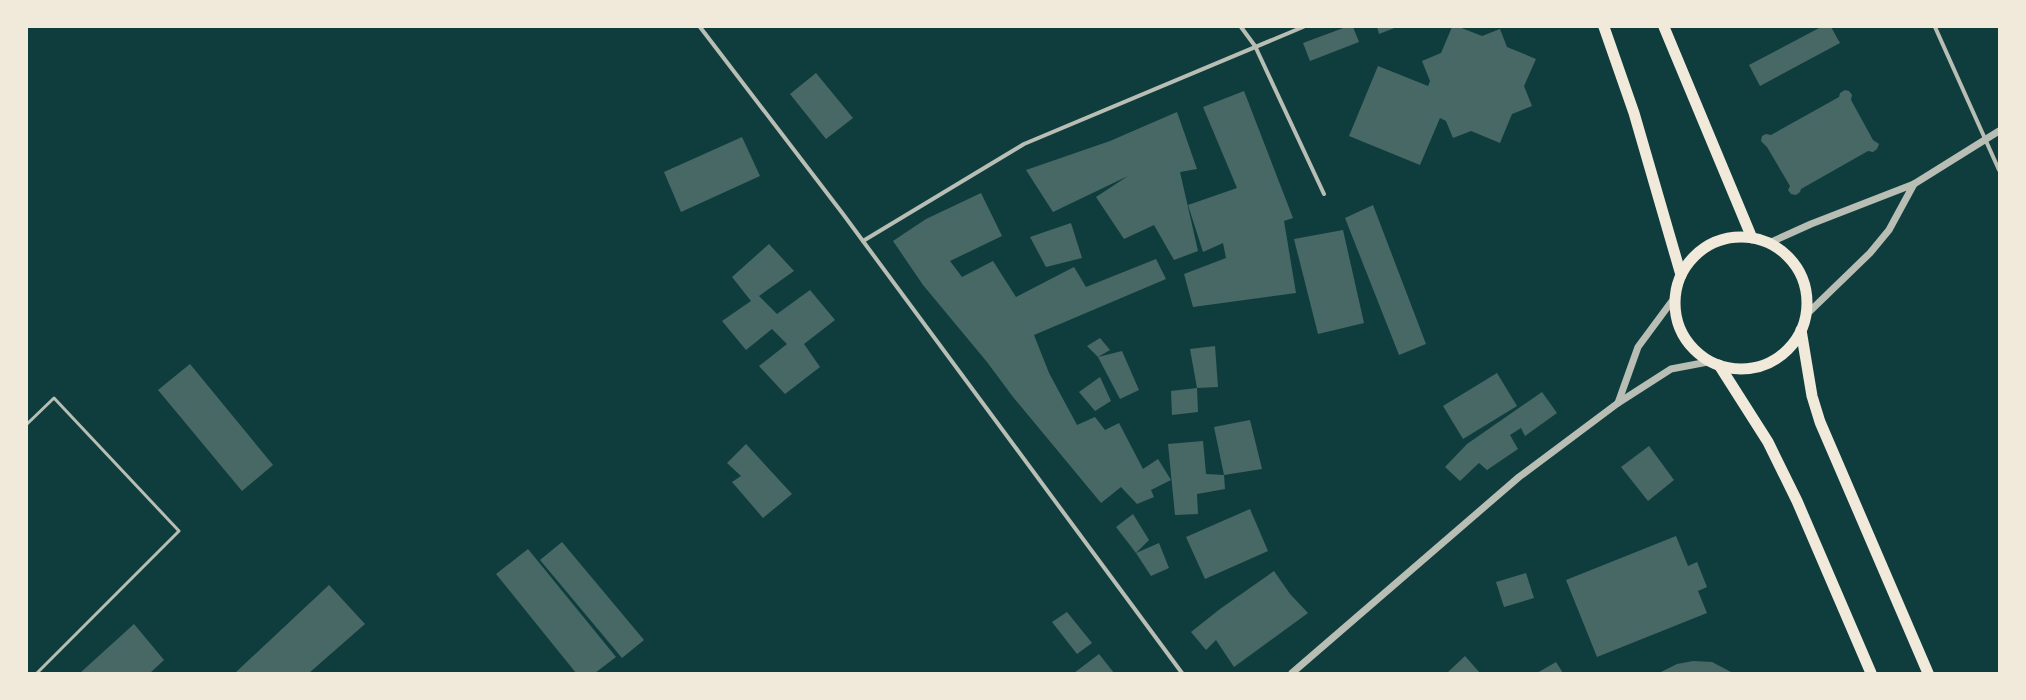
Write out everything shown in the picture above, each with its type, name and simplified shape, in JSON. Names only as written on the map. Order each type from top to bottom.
[{"type":"highway","points":[[1604,27],[1634,113],[1681,275]]},
{"type":"highway","points":[[1664,27],[1752,238]]},
{"type":"highway","points":[[1735,237],[1752,238],[1769,243],[1784,252],[1795,265],[1803,280],[1807,297],[1807,314],[1801,330],[1791,347],[1776,359],[1757,367],[1738,369],[1716,363],[1700,354],[1685,338],[1677,318],[1675,296],[1681,275],[1690,261],[1703,249],[1718,241],[1735,237]]},
{"type":"highway","points":[[1801,330],[1812,396],[1820,422],[1928,673]]},
{"type":"highway","points":[[1716,363],[1768,442],[1797,500],[1871,673]]},
{"type":"street","points":[[700,27],[863,241],[1182,673]]},
{"type":"street","points":[[1241,27],[1255,46],[1324,194]]},
{"type":"street","points":[[863,241],[1024,144],[1303,27]]},
{"type":"street","points":[[1935,27],[1999,170]]},
{"type":"street","points":[[1769,243],[1811,224],[1914,184],[1999,131]]},
{"type":"street","points":[[1807,314],[1870,253],[1889,230],[1914,184]]},
{"type":"street","points":[[1618,403],[1638,347],[1675,296]]},
{"type":"street","points":[[1292,673],[1484,509],[1519,477],[1618,403],[1671,369],[1716,363]]},
{"type":"lane","points":[[27,424],[54,398],[179,531],[37,673]]},
{"type":"building","points":[[1346,27],[1353,27],[1359,42],[1310,61],[1303,43]]},
{"type":"building","points":[[1377,27],[1397,27],[1379,34]]},
{"type":"building","points":[[1452,27],[1459,27],[1482,36],[1500,29],[1507,47],[1536,59],[1524,86],[1532,106],[1512,114],[1500,143],[1471,131],[1453,138],[1446,121],[1440,118],[1420,165],[1349,136],[1378,66],[1428,86],[1430,81],[1422,61],[1441,53]]},
{"type":"building","points":[[1821,27],[1831,27],[1840,43],[1760,86],[1749,65]]},
{"type":"building","points":[[816,73],[853,118],[826,139],[790,94]]},
{"type":"building","points":[[1845,90],[1849,91],[1852,95],[1851,100],[1873,140],[1879,144],[1877,149],[1873,152],[1868,151],[1801,189],[1796,195],[1791,194],[1788,190],[1790,186],[1767,147],[1761,141],[1762,136],[1766,134],[1771,135],[1839,97],[1840,93]]},
{"type":"building","points":[[1244,91],[1293,218],[1284,221],[1296,293],[1193,307],[1184,274],[1226,258],[1223,243],[1203,252],[1188,205],[1237,188],[1203,107]]},
{"type":"building","points":[[1177,112],[1197,169],[1180,172],[1198,251],[1174,260],[1154,225],[1124,239],[1096,197],[1128,176],[1053,212],[1026,170],[1110,141]]},
{"type":"building","points":[[742,137],[760,176],[681,212],[664,172]]},
{"type":"building","points":[[981,193],[1002,236],[950,261],[962,277],[993,261],[1016,297],[1074,267],[1086,287],[1156,259],[1166,279],[1034,335],[1049,373],[1077,425],[1095,417],[1105,430],[1119,423],[1143,469],[1158,459],[1171,480],[1151,490],[1154,497],[1137,504],[1121,487],[1101,503],[923,285],[893,241],[926,219]]},
{"type":"building","points":[[1373,205],[1426,344],[1399,355],[1345,218]]},
{"type":"building","points":[[1071,223],[1082,258],[1046,267],[1030,237]]},
{"type":"building","points":[[1343,230],[1364,323],[1318,334],[1294,239]]},
{"type":"building","points":[[769,244],[794,271],[759,296],[777,314],[810,290],[835,320],[804,344],[820,367],[785,394],[759,366],[787,344],[772,329],[746,350],[722,321],[751,301],[732,277]]},
{"type":"building","points":[[1100,338],[1110,350],[1098,357],[1087,346]]},
{"type":"building","points":[[1215,346],[1218,387],[1197,388],[1190,349]]},
{"type":"building","points":[[1122,351],[1139,390],[1120,399],[1098,357]]},
{"type":"building","points":[[190,364],[273,465],[242,491],[158,390]]},
{"type":"building","points":[[1497,373],[1517,406],[1463,439],[1443,406]]},
{"type":"building","points":[[1100,377],[1111,401],[1095,411],[1079,392]]},
{"type":"building","points":[[1197,388],[1198,412],[1172,415],[1171,391]]},
{"type":"building","points":[[1542,392],[1557,413],[1525,436],[1521,428],[1510,435],[1518,449],[1487,470],[1479,463],[1460,481],[1445,467],[1467,444]]},
{"type":"building","points":[[1250,420],[1262,469],[1224,475],[1214,427]]},
{"type":"building","points":[[1203,441],[1206,474],[1224,475],[1225,489],[1197,494],[1198,514],[1175,515],[1168,444]]},
{"type":"building","points":[[746,444],[792,494],[763,518],[732,482],[741,476],[727,463]]},
{"type":"building","points":[[1649,446],[1674,480],[1648,501],[1621,467]]},
{"type":"building","points":[[1250,509],[1268,551],[1205,579],[1186,537]]},
{"type":"building","points":[[1133,514],[1149,540],[1136,553],[1116,527]]},
{"type":"building","points":[[1676,536],[1688,566],[1697,562],[1707,587],[1698,591],[1707,613],[1597,657],[1566,580]]},
{"type":"building","points":[[562,542],[644,640],[622,658],[540,560]]},
{"type":"building","points":[[1159,543],[1169,568],[1151,576],[1136,553]]},
{"type":"building","points":[[528,549],[616,657],[595,673],[576,673],[496,574]]},
{"type":"building","points":[[1274,571],[1290,594],[1308,613],[1234,667],[1216,640],[1206,650],[1191,632],[1220,609]]},
{"type":"building","points":[[1526,573],[1534,598],[1504,607],[1496,582]]},
{"type":"building","points":[[329,585],[365,624],[309,673],[235,673]]},
{"type":"building","points":[[1067,612],[1092,643],[1077,654],[1052,622]]},
{"type":"building","points":[[134,624],[164,660],[150,673],[80,673]]},
{"type":"building","points":[[1099,654],[1114,673],[1074,673]]},
{"type":"building","points":[[1465,656],[1480,673],[1447,673]]},
{"type":"building","points":[[1693,661],[1712,662],[1733,673],[1659,673],[1677,664]]},
{"type":"building","points":[[1556,662],[1563,673],[1537,673]]}]
